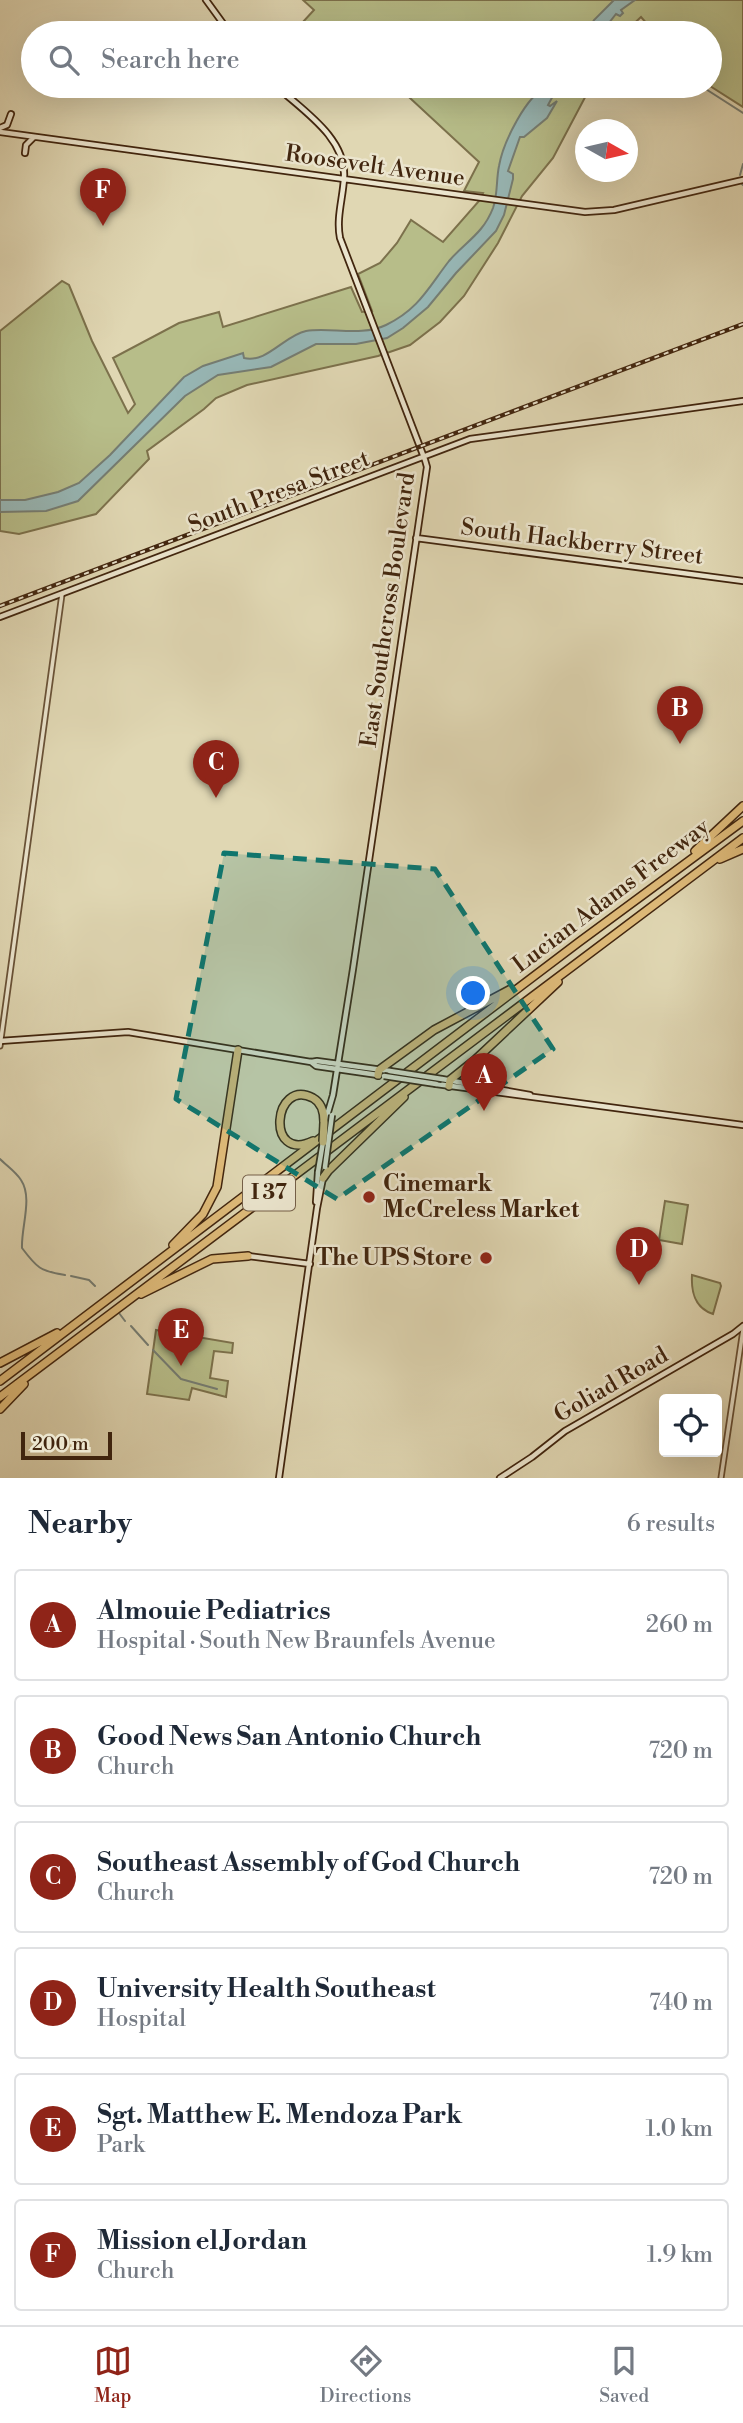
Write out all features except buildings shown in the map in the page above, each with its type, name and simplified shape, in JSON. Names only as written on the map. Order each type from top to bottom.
[{"type":"highway","points":[[673,872],[743,806]]},
{"type":"highway","name":"Lucian Adams Freeway","points":[[0,1381],[743,821]]},
{"type":"highway","name":"Lucian Adams Freeway","points":[[0,1397],[743,838]]},
{"type":"highway","points":[[710,863],[743,849]]},
{"type":"highway","points":[[380,1074],[427,1035],[495,999],[570,950]]},
{"type":"highway","points":[[447,1082],[475,1060],[573,966]]},
{"type":"highway","points":[[128,1285],[177,1242],[204,1214],[211,1202],[220,1177],[239,1050]]},
{"type":"highway","points":[[320,1175],[447,1059]]},
{"type":"highway","points":[[475,1060],[471,1072],[473,1079],[482,1085]]},
{"type":"highway","points":[[323,1142],[325,1121],[323,1110],[317,1101],[300,1096],[284,1105],[279,1127],[290,1142],[305,1144],[344,1121]]},
{"type":"highway","points":[[122,1304],[198,1264],[221,1257],[248,1256]]},
{"type":"highway","points":[[0,1363],[88,1315]]},
{"type":"highway","points":[[0,1409],[18,1389],[75,1340]]},
{"type":"main road","points":[[206,0],[221,21]]},
{"type":"main road","name":"East Southcross Boulevard","points":[[289,98],[334,141],[343,160],[344,180],[338,232],[426,467],[337,1067],[325,1167],[320,1175]]},
{"type":"main road","points":[[0,130],[7,125],[11,114]]},
{"type":"main road","name":"Roosevelt Avenue","points":[[0,130],[522,205],[601,212],[743,180]]},
{"type":"main road","points":[[25,153],[26,145],[34,136]]},
{"type":"main road","name":"South Presa Street","points":[[0,617],[457,443],[488,435],[743,401]]},
{"type":"main road","name":"South Hackberry Street","points":[[416,538],[743,581]]},
{"type":"main road","points":[[0,1042],[128,1032],[436,1084],[447,1082],[482,1085],[534,1096]]},
{"type":"main road","points":[[380,1074],[390,1071],[520,1096],[743,1125]]},
{"type":"main road","name":"East Southcross Boulevard","points":[[325,1121],[333,1095]]},
{"type":"main road","name":"East Southcross Boulevard","points":[[279,1478],[310,1264],[323,1142]]},
{"type":"main road","points":[[248,1256],[310,1264]]},
{"type":"main road","name":"Goliad Road","points":[[500,1478],[565,1431],[743,1328]]},
{"type":"street","points":[[0,1042],[62,594]]},
{"type":"street","points":[[721,1478],[743,1328]]},
{"type":"highlighted area","points":[[224,853],[435,869],[553,1049],[337,1199],[176,1099]]},
{"type":"green space","points":[[303,0],[743,0],[743,107],[722,94],[722,21],[644,21],[641,17],[637,21],[304,21],[314,10]]},
{"type":"green space","points":[[410,98],[585,98],[553,158],[522,196],[498,243],[464,296],[440,322],[410,345],[378,356],[247,385],[216,398],[147,451],[149,459],[96,514],[19,534],[0,531],[0,331],[62,281],[69,285],[92,341],[128,413],[135,404],[113,358],[179,323],[219,312],[223,327],[351,287],[362,312],[372,311],[358,274],[380,263],[411,220],[443,242],[483,193],[464,191],[479,162]]},
{"type":"green space","points":[[665,1201],[688,1205],[682,1244],[659,1240]]},
{"type":"green space","points":[[692,1275],[720,1283],[713,1314],[702,1308],[695,1299]]},
{"type":"green space","points":[[156,1330],[233,1343],[232,1353],[214,1351],[210,1378],[228,1381],[226,1397],[192,1388],[189,1400],[147,1394]]},
{"type":"water","points":[[614,0],[635,0],[621,10],[623,13],[620,16],[616,14],[610,21],[594,20]]},
{"type":"water","points":[[552,98],[548,105],[550,106],[557,101],[547,118],[524,137],[520,137],[508,171],[513,174],[513,179],[504,215],[496,231],[428,307],[403,328],[387,338],[356,344],[316,344],[271,367],[218,375],[185,396],[78,501],[46,511],[0,512],[0,500],[25,500],[58,492],[79,483],[110,455],[184,377],[203,366],[243,353],[244,358],[260,357],[306,331],[376,329],[407,312],[489,217],[495,203],[499,166],[505,145],[532,99]]},
{"type":"waterway","points":[[720,98],[743,113]]},
{"type":"waterway","points":[[740,175],[743,164]]},
{"type":"waterway","points":[[0,1159],[17,1174],[26,1195],[22,1248],[40,1268],[65,1275]]},
{"type":"waterway","points":[[71,1276],[89,1280],[95,1286]]},
{"type":"waterway","points":[[119,1313],[125,1321]]},
{"type":"waterway","points":[[131,1326],[148,1345]]},
{"type":"waterway","points":[[153,1350],[181,1379],[217,1389]]},
{"type":"railway","points":[[0,606],[743,324]]},
{"type":"place","name":"Mission el Jordan","points":[[103,226]]},
{"type":"place","name":"Good News San Antonio Church","points":[[680,744]]},
{"type":"place","name":"Southeast Assembly of God Church","points":[[216,798]]},
{"type":"place","name":"Almouie Pediatrics","points":[[484,1111]]},
{"type":"place","name":"Cinemark McCreless Market","points":[[369,1197]]},
{"type":"place","name":"The UPS Store","points":[[486,1258]]},
{"type":"place","name":"University Health Southeast","points":[[639,1285]]},
{"type":"place","name":"Sgt. Matthew E. Mendoza Park","points":[[181,1366]]}]
